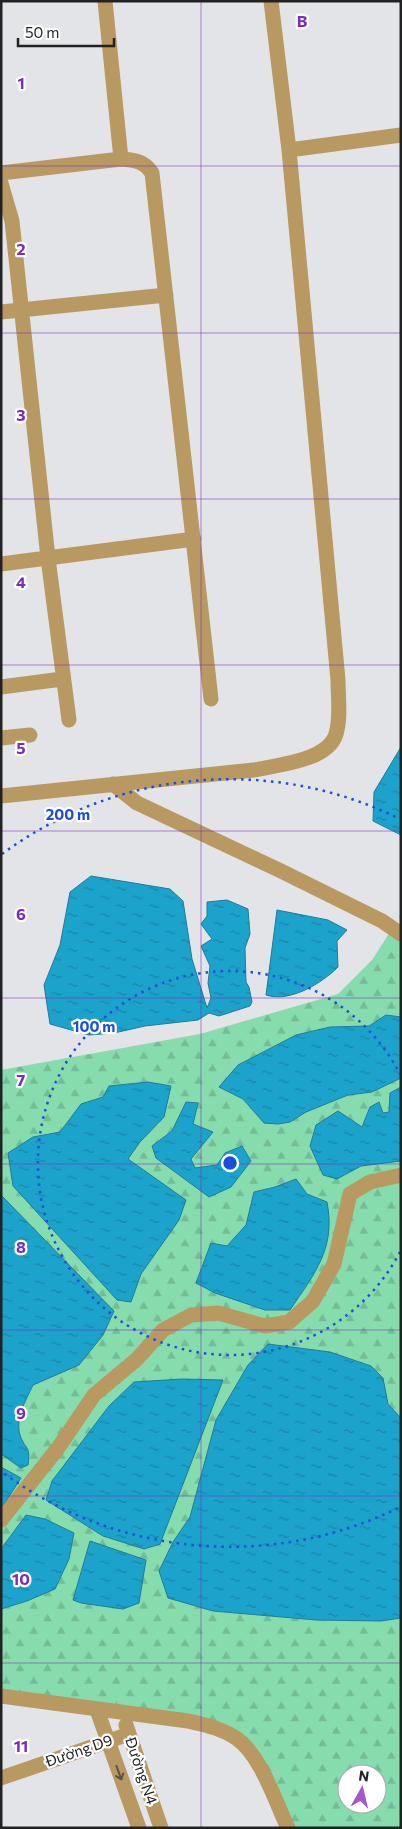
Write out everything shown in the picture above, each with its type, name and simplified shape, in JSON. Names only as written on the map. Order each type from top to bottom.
[{"type":"street","points":[[104,1],[121,159]]},
{"type":"street","points":[[1,796],[254,770],[296,762],[321,753],[336,736],[338,680],[289,150],[271,1]]},
{"type":"street","points":[[289,150],[401,135]]},
{"type":"street","points":[[1,173],[121,159],[136,160],[147,165],[152,173],[211,699]]},
{"type":"street","points":[[1,183],[12,221],[48,558],[62,679],[69,720]]},
{"type":"street","points":[[1,312],[166,295]]},
{"type":"street","points":[[1,564],[194,539]]},
{"type":"street","points":[[1,687],[62,679]]},
{"type":"street","points":[[1,738],[30,735]]},
{"type":"street","points":[[113,784],[137,803],[382,921],[401,934]]},
{"type":"street","points":[[1,1520],[58,1448],[94,1395],[137,1359],[163,1330],[191,1315],[218,1313],[265,1326],[290,1322],[313,1301],[334,1264],[350,1194],[370,1182],[401,1175]]},
{"type":"street","points":[[1,1696],[122,1714],[188,1721],[215,1728],[236,1738],[253,1754],[288,1828]]},
{"type":"street","name":"Đường N4","points":[[97,1710],[139,1828]]},
{"type":"street","name":"Đường N4","points":[[122,1714],[159,1827]]},
{"type":"street","name":"Đường D9","points":[[1,1778],[129,1734]]},
{"type":"green space","points":[[390,932],[401,939],[401,1170],[346,1191],[330,1262],[310,1298],[288,1317],[265,1321],[219,1309],[160,1326],[1,1513],[1,1070],[200,1034],[338,994],[372,960]]},
{"type":"green space","points":[[401,1180],[401,1828],[293,1828],[240,1735],[1,1692],[1,1528],[63,1449],[98,1398],[166,1333],[193,1320],[217,1317],[266,1330],[317,1304],[354,1197],[372,1187]]},
{"type":"water","points":[[401,747],[401,835],[373,821],[374,792]]},
{"type":"water","points":[[91,876],[170,889],[183,901],[192,959],[207,1008],[211,998],[208,983],[210,966],[201,946],[212,939],[201,924],[207,916],[207,902],[227,900],[248,909],[250,934],[245,948],[246,982],[252,1002],[250,1006],[219,1016],[209,1013],[198,1020],[145,1026],[114,1033],[89,1035],[50,1024],[44,985],[60,945],[70,892]]},
{"type":"water","points":[[277,910],[328,920],[347,930],[337,941],[338,967],[315,985],[305,990],[295,994],[275,997],[266,995]]},
{"type":"water","points":[[386,1015],[401,1017],[401,1078],[372,1092],[348,1095],[306,1112],[290,1122],[278,1124],[264,1123],[243,1099],[219,1087],[238,1065],[296,1035],[330,1027],[369,1026]]},
{"type":"water","points":[[148,1082],[171,1086],[164,1117],[140,1142],[128,1159],[186,1200],[179,1220],[141,1274],[131,1302],[117,1300],[13,1186],[8,1153],[33,1137],[60,1132],[81,1104],[103,1097],[109,1086]]},
{"type":"water","points":[[401,1087],[401,1161],[361,1166],[337,1179],[323,1175],[310,1146],[316,1125],[338,1111],[362,1127],[370,1107],[379,1102],[383,1113],[389,1112],[390,1093]]},
{"type":"water","points":[[186,1102],[198,1103],[193,1124],[213,1132],[191,1159],[195,1168],[217,1165],[225,1153],[242,1146],[251,1161],[231,1187],[209,1197],[156,1158],[152,1146],[172,1131]]},
{"type":"water","points":[[296,1179],[307,1194],[327,1202],[329,1233],[326,1247],[315,1272],[290,1310],[265,1310],[215,1293],[196,1283],[211,1243],[227,1246],[246,1225],[254,1192]]},
{"type":"water","points":[[1,1195],[114,1311],[103,1335],[79,1365],[33,1385],[22,1409],[19,1422],[20,1435],[29,1454],[28,1465],[21,1468],[1,1454]]},
{"type":"water","points":[[268,1344],[330,1352],[371,1366],[383,1378],[388,1404],[401,1418],[401,1618],[381,1621],[316,1620],[213,1611],[168,1598],[159,1571],[173,1542],[190,1517],[216,1420],[248,1365]]},
{"type":"water","points":[[182,1379],[223,1380],[160,1544],[144,1549],[103,1536],[46,1500],[52,1481],[109,1406],[134,1382]]},
{"type":"water","points":[[1,1467],[21,1478],[1,1509]]},
{"type":"water","points":[[26,1515],[45,1519],[74,1533],[69,1559],[55,1589],[27,1601],[1,1609],[1,1549]]},
{"type":"water","points":[[90,1541],[146,1560],[139,1603],[123,1609],[81,1603],[73,1600]]}]
